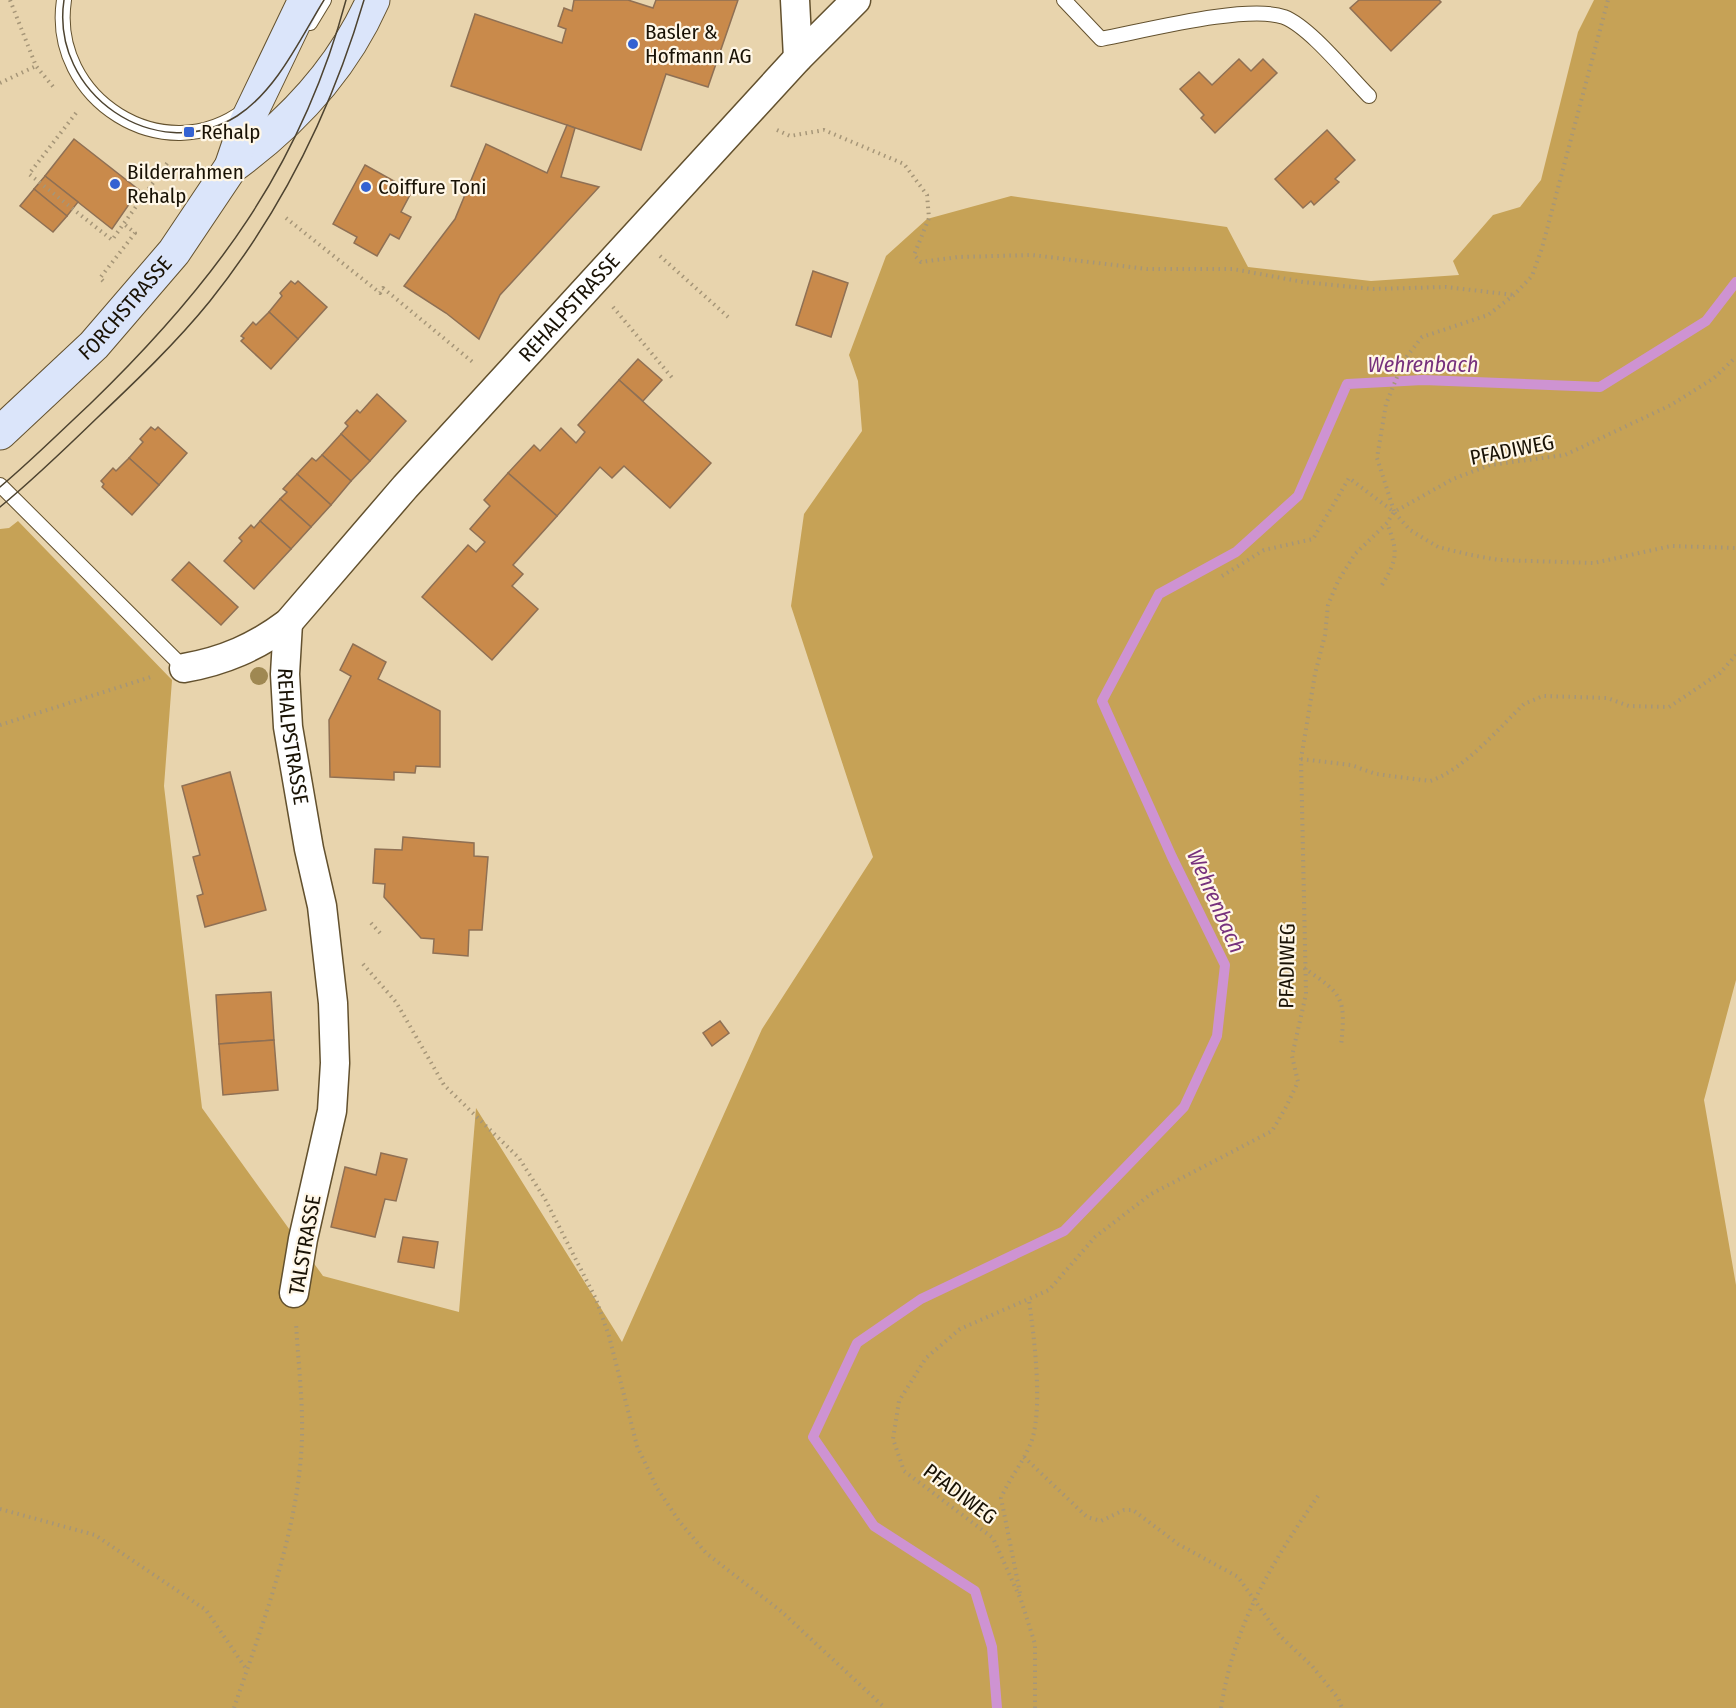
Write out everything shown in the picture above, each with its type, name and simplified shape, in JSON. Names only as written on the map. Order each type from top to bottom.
[{"type":"main road","name":"FORCHSTRASSE","points":[[0,433],[94,345],[134,302],[174,252],[231,167],[256,100],[305,0]]},
{"type":"main road","name":"FORCHSTRASSE","points":[[231,167],[288,121],[326,80],[355,38],[373,0]]},
{"type":"street","points":[[795,0],[798,58]]},
{"type":"street","name":"REHALPSTRASSE","points":[[175,670],[213,663],[241,653],[266,640],[288,623],[405,487],[798,58],[856,0]]},
{"type":"street","name":"REHALPSTRASSE","points":[[288,623],[286,701],[309,849]]},
{"type":"street","name":"TALSTRASSE","points":[[294,1293],[303,1239],[332,1111],[335,1064],[333,1003],[322,906],[309,849]]},
{"type":"lane","points":[[64,0],[64,37],[76,71],[96,99],[128,121],[169,132],[195,131],[226,122],[256,100],[286,62],[324,0]]},
{"type":"lane","points":[[1064,0],[1101,39],[1250,12],[1285,18],[1312,37],[1368,96]]},
{"type":"lane","points":[[0,485],[175,670]]},
{"type":"path","points":[[1394,512],[1377,458],[1386,404],[1404,360],[1422,337],[1488,315],[1514,295],[1532,276],[1542,248],[1608,0]]},
{"type":"path","points":[[0,83],[36,66]]},
{"type":"path","points":[[758,103],[770,127],[790,136],[824,130],[904,164],[927,195],[928,218],[914,255],[921,262],[958,257],[1032,255],[1147,269],[1233,269],[1303,282],[1373,289],[1446,287],[1514,295]]},
{"type":"path","points":[[76,113],[29,174],[112,240],[168,162]]},
{"type":"path","points":[[286,218],[380,293],[383,288],[481,369]]},
{"type":"path","points":[[116,257],[135,233],[124,224]]},
{"type":"path","points":[[653,249],[728,317]]},
{"type":"path","points":[[606,300],[674,380]]},
{"type":"path","name":"PFADIWEG","points":[[1035,1708],[1035,1644],[1021,1600],[993,1538],[904,1471],[893,1440],[899,1401],[926,1358],[960,1329],[991,1314],[1029,1301],[1049,1290],[1095,1237],[1151,1194],[1272,1131],[1298,1082],[1292,1056],[1306,994],[1303,967],[1301,759],[1315,674],[1325,635],[1328,605],[1338,581],[1355,554],[1387,523],[1394,512],[1453,479],[1490,465],[1565,455],[1671,405],[1714,378],[1736,357]]},
{"type":"path","points":[[1222,576],[1264,550],[1313,538],[1349,478],[1394,512],[1410,530],[1438,547],[1499,560],[1594,564],[1671,546],[1736,549]]},
{"type":"path","points":[[1382,585],[1395,559],[1396,547],[1387,523]]},
{"type":"path","points":[[1301,759],[1351,765],[1376,774],[1430,781],[1439,778],[1475,751],[1533,698],[1598,697],[1629,706],[1669,707],[1720,673],[1736,655]]},
{"type":"path","points":[[0,725],[175,670]]},
{"type":"path","points":[[370,923],[380,933]]},
{"type":"path","points":[[361,962],[396,1002],[444,1085],[519,1158],[545,1199],[596,1299],[612,1346],[638,1446],[657,1488],[679,1521],[706,1553],[782,1612],[885,1708]]},
{"type":"path","points":[[1303,967],[1334,989],[1341,1000],[1344,1014],[1341,1046]]},
{"type":"path","name":"TALSTRASSE","points":[[234,1708],[289,1535],[297,1487],[302,1438],[294,1293]]},
{"type":"path","points":[[1021,1600],[1001,1498],[1031,1444],[1036,1409],[1037,1355],[1029,1301]]},
{"type":"path","points":[[1023,1456],[1087,1517],[1101,1521],[1124,1510],[1133,1510],[1178,1544],[1230,1571],[1244,1583],[1280,1636],[1312,1666],[1338,1698],[1342,1708]]},
{"type":"path","points":[[1221,1708],[1237,1644],[1253,1598],[1276,1557],[1318,1496]]},
{"type":"path","points":[[0,1509],[95,1535],[206,1610],[247,1670]]},
{"type":"shaded area","points":[[1594,0],[1736,0],[1736,980],[1704,1100],[1736,1285],[1736,1708],[0,1708],[0,529],[9,528],[18,521],[172,680],[164,786],[202,1108],[323,1276],[459,1312],[476,1108],[622,1342],[762,1029],[873,857],[791,606],[804,514],[862,431],[858,381],[849,355],[886,256],[927,219],[1011,196],[1227,227],[1248,267],[1371,281],[1459,275],[1453,261],[1493,215],[1520,207],[1541,180],[1578,32]]},
{"type":"building","points":[[574,0],[628,0],[653,8],[656,0],[738,0],[708,87],[666,74],[641,150],[451,86],[475,14],[562,43],[566,29],[558,26],[564,8],[572,11]]},
{"type":"building","points":[[1359,0],[1439,0],[1441,2],[1391,51],[1350,8]]},
{"type":"building","points":[[1239,59],[1251,71],[1263,59],[1277,73],[1215,133],[1201,118],[1204,115],[1180,89],[1199,72],[1212,85]]},
{"type":"building","points":[[567,125],[575,128],[561,177],[599,187],[500,295],[479,339],[446,313],[404,286],[455,219],[486,144],[547,173]]},
{"type":"building","points":[[1327,130],[1355,160],[1335,179],[1339,182],[1314,205],[1311,201],[1303,208],[1275,179]]},
{"type":"building","points":[[74,139],[139,190],[112,229],[45,176]]},
{"type":"building","points":[[365,165],[412,191],[401,212],[411,217],[399,239],[390,234],[377,256],[354,243],[357,237],[333,224]]},
{"type":"building","points":[[45,176],[78,202],[67,216],[34,189]]},
{"type":"building","points":[[34,189],[67,216],[53,232],[20,206]]},
{"type":"building","points":[[813,271],[848,283],[831,337],[796,325]]},
{"type":"building","points":[[291,281],[295,284],[298,281],[327,307],[298,339],[269,312],[282,296],[280,293]]},
{"type":"building","points":[[269,312],[298,339],[271,369],[241,341],[244,338],[241,336],[253,322],[256,325]]},
{"type":"building","points":[[638,359],[662,380],[643,401],[619,380]]},
{"type":"building","points":[[619,380],[711,463],[670,508],[624,466],[612,478],[600,467],[557,516],[508,473],[534,445],[540,451],[561,428],[576,443],[585,432],[578,425]]},
{"type":"building","points":[[377,394],[406,421],[370,461],[341,434],[348,426],[345,423],[357,410],[360,413]]},
{"type":"building","points":[[151,427],[155,430],[158,427],[187,453],[159,485],[129,458],[143,442],[140,439]]},
{"type":"building","points":[[341,434],[370,461],[351,481],[322,455]]},
{"type":"building","points":[[322,455],[351,481],[331,505],[297,474],[312,458],[316,461]]},
{"type":"building","points":[[129,458],[159,485],[132,515],[102,487],[104,484],[101,481],[113,468],[116,471]]},
{"type":"building","points":[[508,473],[557,516],[513,565],[523,574],[512,586],[538,609],[492,660],[422,597],[468,545],[476,552],[485,542],[470,529],[490,506],[484,500]]},
{"type":"building","points":[[297,474],[331,505],[311,527],[280,499],[287,492],[283,489]]},
{"type":"building","points":[[280,499],[311,527],[291,549],[260,521]]},
{"type":"building","points":[[260,521],[291,549],[254,589],[224,561],[242,541],[239,538],[251,525],[254,528]]},
{"type":"building","points":[[189,562],[238,607],[221,625],[172,580]]},
{"type":"building","points":[[353,644],[386,662],[378,679],[440,711],[440,767],[416,766],[415,773],[394,772],[394,780],[330,777],[329,720],[351,676],[340,670]]},
{"type":"building","points":[[230,772],[266,910],[205,927],[197,896],[203,894],[193,857],[200,855],[182,786]]},
{"type":"building","points":[[403,837],[474,843],[474,856],[488,857],[482,930],[469,930],[468,956],[433,953],[434,939],[421,938],[384,897],[385,884],[373,883],[375,849],[402,850]]},
{"type":"building","points":[[271,992],[274,1040],[219,1044],[216,995]]},
{"type":"building","points":[[720,1021],[729,1033],[712,1046],[703,1033]]},
{"type":"building","points":[[274,1040],[278,1090],[223,1095],[219,1044]]},
{"type":"building","points":[[381,1153],[407,1159],[396,1201],[385,1199],[375,1237],[331,1227],[345,1167],[376,1175]]},
{"type":"building","points":[[403,1237],[438,1242],[434,1268],[398,1262]]},
{"type":"waterway","name":"Wehrenbach","points":[[997,1708],[992,1647],[975,1591],[874,1526],[813,1437],[857,1343],[921,1299],[1064,1231],[1184,1107],[1217,1036],[1225,965],[1172,857],[1102,701],[1159,594],[1236,552],[1298,496],[1347,384],[1423,380],[1600,387],[1706,321],[1736,282]]},
{"type":"tram line","points":[[64,0],[64,34],[74,65],[91,91],[114,112],[143,126],[173,132],[205,129],[237,116],[251,105],[276,78],[324,0]]},
{"type":"tram line","points":[[0,487],[90,404],[134,359],[176,314],[213,268],[247,220],[278,170],[304,117],[327,61],[346,0]]},
{"type":"tram line","points":[[0,507],[49,464],[155,361],[197,317],[236,267],[260,232],[302,158],[336,80],[364,0]]},
{"type":"place","name":"Basler & Hofmann AG","points":[[633,44]]},
{"type":"place","name":"Rehalp","points":[[189,132]]},
{"type":"place","name":"Bilderrahmen Rehalp","points":[[115,184]]},
{"type":"place","name":"Coiffure Toni","points":[[366,187]]}]
